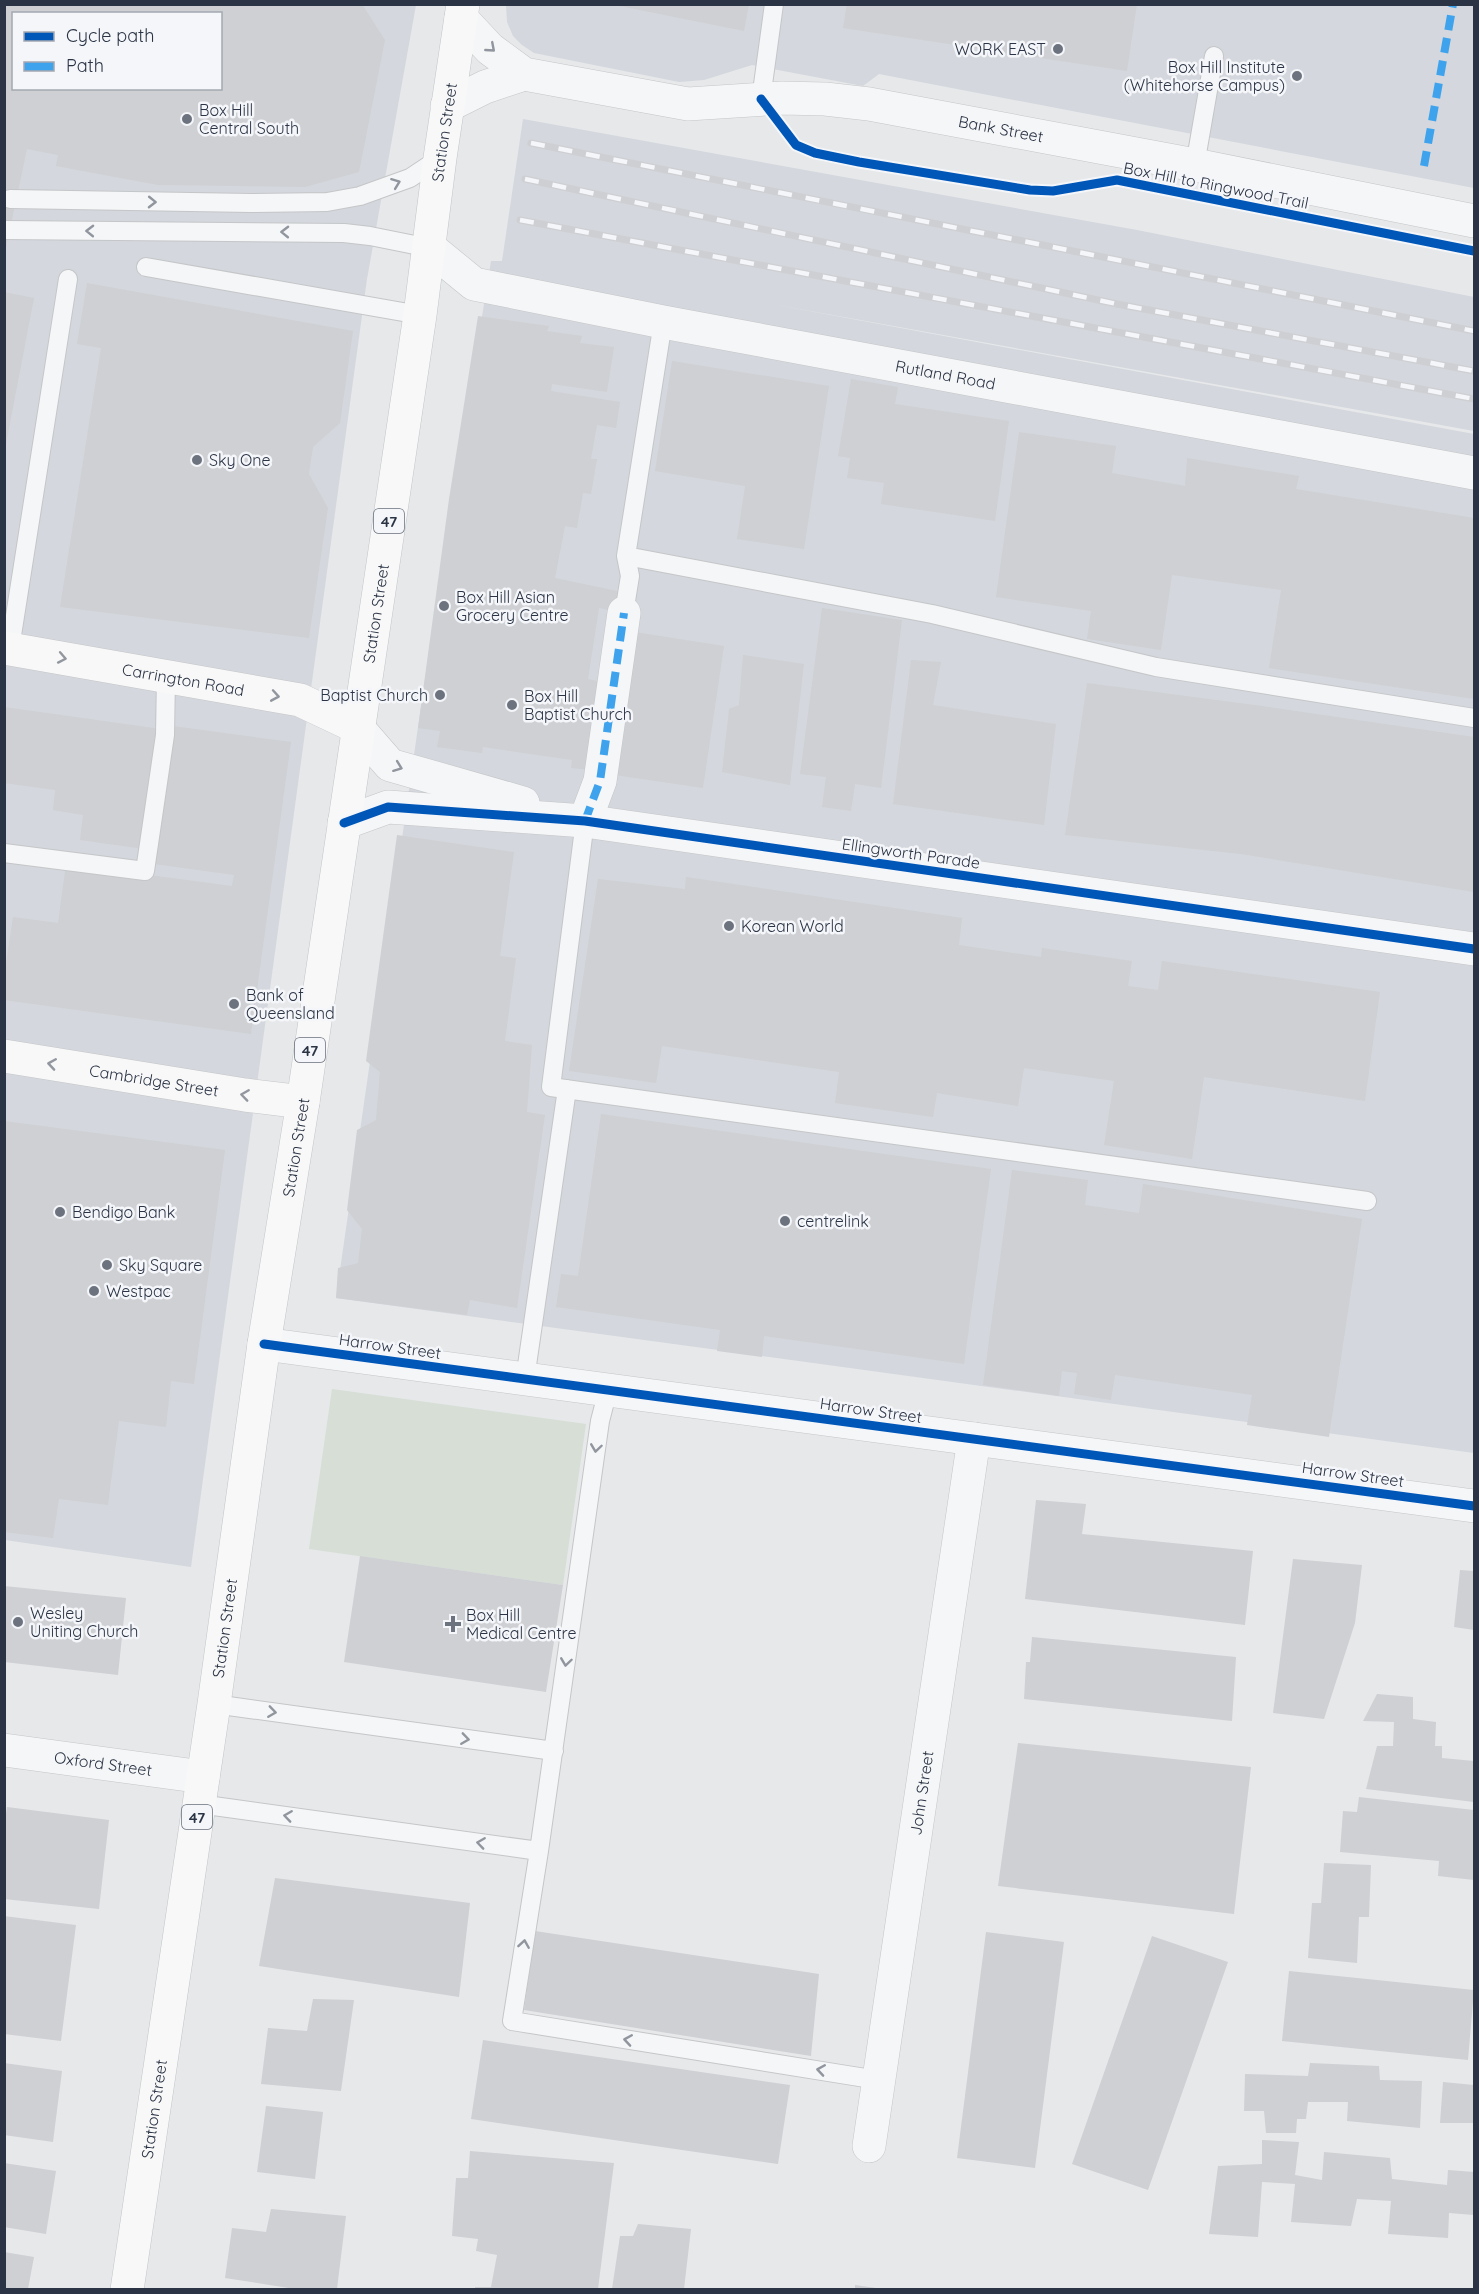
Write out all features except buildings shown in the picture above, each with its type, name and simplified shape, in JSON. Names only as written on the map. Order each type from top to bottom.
[{"type":"main road","name":"Station Street","points":[[127,2289],[214,1704],[264,1344],[303,1102],[430,248],[447,106],[462,11]]},
{"type":"main road","name":"Carrington Road","points":[[7,648],[300,700],[357,727]]},
{"type":"main road","name":"Cambridge Street","points":[[4,1056],[245,1095],[303,1102]]},
{"type":"street","name":"Bank Street","points":[[462,11],[490,49],[524,74],[688,104],[801,98],[869,104],[1195,165],[1474,221]]},
{"type":"street","name":"Bank Street","points":[[447,106],[485,87],[524,74]]},
{"type":"street","name":"Rutland Road","points":[[430,248],[474,284],[663,322],[1474,473]]},
{"type":"street","points":[[585,821],[600,781],[624,613]]},
{"type":"street","name":"Ellingworth Parade","points":[[357,727],[390,765],[585,821]]},
{"type":"street","name":"Ellingworth Parade","points":[[344,823],[388,807],[585,821],[1474,950]]},
{"type":"street","name":"Harrow Street","points":[[264,1344],[1474,1506]]},
{"type":"street","name":"John Street","points":[[868,2146],[974,1439]]},
{"type":"street","name":"Oxford Street","points":[[4,1750],[201,1791]]},
{"type":"lane","points":[[761,99],[774,4]]},
{"type":"lane","points":[[1195,165],[1214,56]]},
{"type":"lane","points":[[10,199],[327,202],[347,199],[410,178],[440,158]]},
{"type":"lane","points":[[4,230],[344,233],[430,248]]},
{"type":"lane","points":[[146,267],[420,315]]},
{"type":"lane","points":[[7,648],[68,279]]},
{"type":"lane","points":[[624,613],[630,576],[626,556],[663,322]]},
{"type":"lane","points":[[626,556],[932,614],[1156,668],[1474,718]]},
{"type":"lane","points":[[4,853],[145,871],[165,735],[166,677]]},
{"type":"lane","points":[[585,821],[551,1087],[1367,1201]]},
{"type":"lane","points":[[525,1379],[567,1089]]},
{"type":"lane","points":[[608,1390],[600,1421],[554,1751],[512,2021],[879,2080]]},
{"type":"lane","points":[[214,1704],[554,1751]]},
{"type":"lane","points":[[201,1791],[539,1851]]},
{"type":"shaded area","points":[[5,5],[416,5],[367,279],[191,1567],[5,1540]]},
{"type":"shaded area","points":[[506,5],[1474,5],[1474,188],[879,74],[863,86],[752,65],[704,80],[679,82],[534,53],[513,36],[507,22]]},
{"type":"shaded area","points":[[523,119],[1137,230],[1474,297],[1474,431],[766,303],[1474,434],[1474,1453],[336,1298],[439,581],[491,261],[502,261]]},
{"type":"shaded area","points":[[332,1389],[586,1424],[563,1585],[309,1549]]},
{"type":"railway","points":[[531,143],[1474,331]]},
{"type":"railway","points":[[525,179],[1117,304],[1474,371]]},
{"type":"railway","points":[[520,220],[1474,399]]},
{"type":"marked path","points":[[1424,166],[1453,4]]},
{"type":"marked path","points":[[585,821],[600,781],[624,613]]},
{"type":"cycle path","name":"Box Hill to Ringwood Trail","points":[[761,99],[796,145],[815,153],[1030,190],[1053,191],[1117,180],[1474,251]]},
{"type":"cycle path","points":[[344,823],[388,807],[585,821],[1474,949]]},
{"type":"cycle path","points":[[264,1344],[1474,1506]]},
{"type":"place","name":"WORK EAST","points":[[1058,49]]},
{"type":"place","name":"Box Hill Institute (Whitehorse Campus)","points":[[1297,76]]},
{"type":"place","name":"Box Hill Central South","points":[[187,119]]},
{"type":"place","name":"Sky One","points":[[197,460]]},
{"type":"place","name":"Box Hill Asian Grocery Centre","points":[[444,606]]},
{"type":"place","name":"Baptist Church","points":[[440,695]]},
{"type":"place","name":"Box Hill Baptist Church","points":[[512,705]]},
{"type":"place","name":"Korean World","points":[[729,926]]},
{"type":"place","name":"Bank of Queensland","points":[[234,1004]]},
{"type":"place","name":"Bendigo Bank","points":[[60,1212]]},
{"type":"place","name":"centrelink","points":[[785,1221]]},
{"type":"place","name":"Sky Square","points":[[107,1265]]},
{"type":"place","name":"Westpac","points":[[94,1291]]},
{"type":"place","name":"Wesley Uniting Church","points":[[18,1622]]},
{"type":"place","name":"Box Hill Medical Centre","points":[[453,1624]]}]
